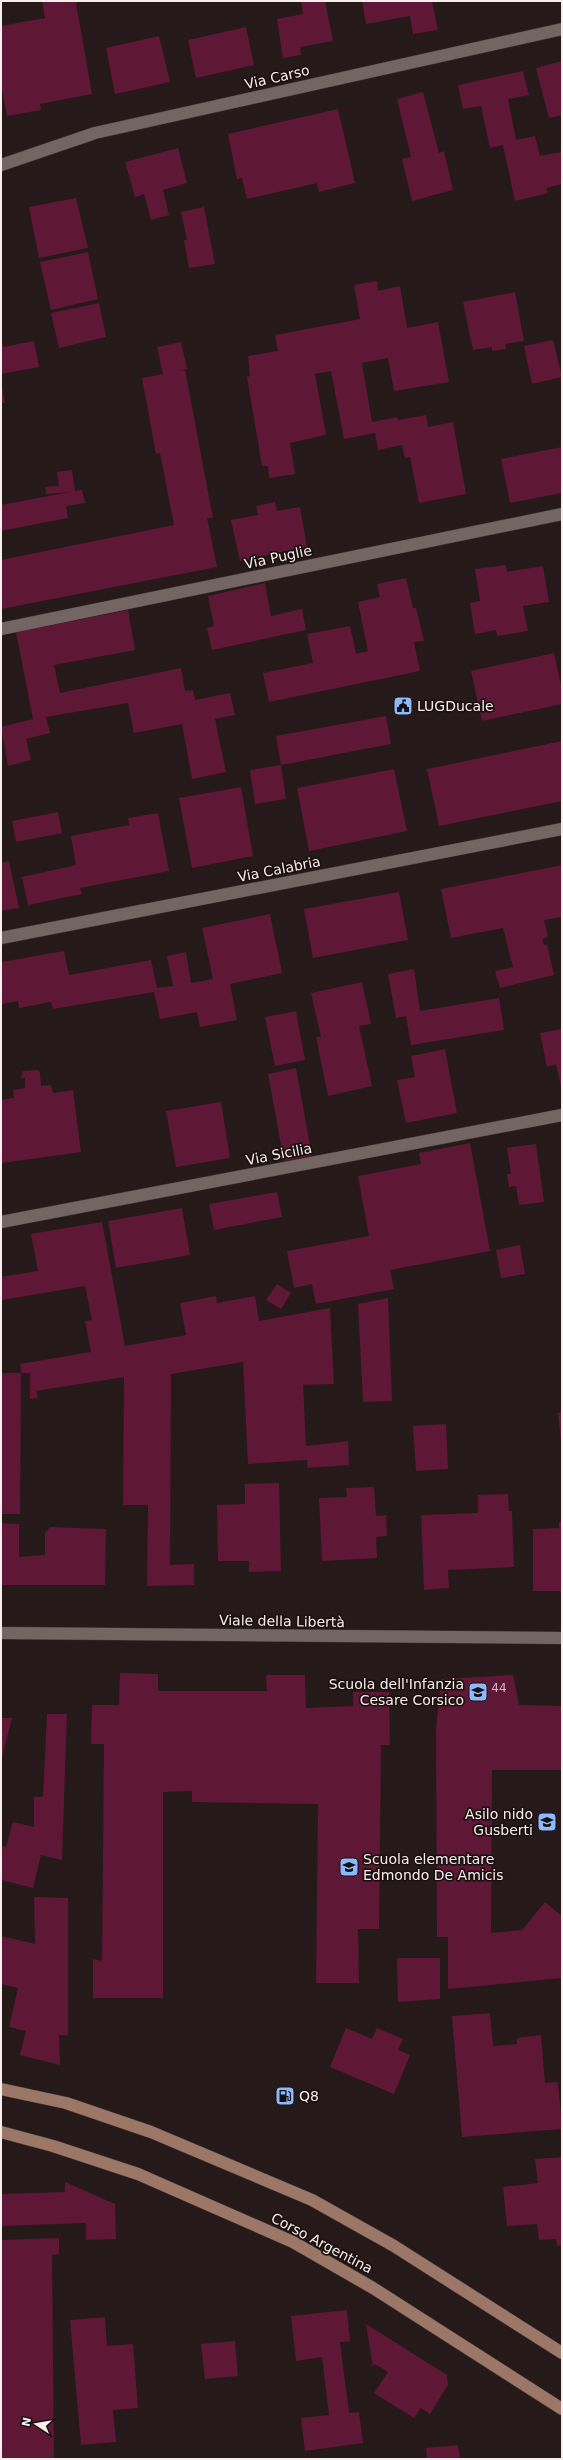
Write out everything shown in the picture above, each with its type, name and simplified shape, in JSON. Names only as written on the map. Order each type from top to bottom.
[{"type":"main road","points":[[1,2089],[66,2103],[151,2132],[312,2200],[394,2246],[562,2353]]},
{"type":"main road","name":"Corso Argentina","points":[[1,2132],[52,2146],[138,2174],[293,2242],[373,2288],[562,2409]]},
{"type":"street","name":"Via Carso","points":[[1,165],[95,133],[562,29]]},
{"type":"street","name":"Via Puglie","points":[[1,629],[562,514]]},
{"type":"street","name":"Via Calabria","points":[[1,938],[562,829]]},
{"type":"street","name":"Via Sicilia","points":[[1,1222],[562,1115]]},
{"type":"street","name":"Viale della Libertà","points":[[1,1633],[562,1638]]},
{"type":"building","points":[[42,1],[81,1],[76,3],[92,94],[40,104],[41,110],[7,116],[1,83],[1,26],[45,18]]},
{"type":"building","points":[[301,1],[325,1],[333,41],[300,47],[301,55],[283,58],[277,19],[303,14]]},
{"type":"building","points":[[362,1],[432,1],[438,30],[413,34],[410,16],[366,24]]},
{"type":"building","points":[[246,27],[254,65],[196,78],[188,40]]},
{"type":"building","points":[[159,36],[170,82],[115,94],[106,48]]},
{"type":"building","points":[[562,61],[562,115],[549,118],[536,68]]},
{"type":"building","points":[[523,71],[529,95],[508,99],[516,140],[535,136],[540,156],[562,152],[562,184],[546,188],[548,193],[515,201],[503,145],[490,148],[481,106],[463,109],[458,85]]},
{"type":"building","points":[[423,92],[439,153],[444,151],[453,190],[412,201],[402,159],[411,157],[397,99]]},
{"type":"building","points":[[338,109],[355,183],[319,192],[317,183],[247,199],[242,178],[237,179],[228,134]]},
{"type":"building","points":[[178,148],[187,183],[163,190],[169,215],[151,220],[144,194],[135,197],[125,162]]},
{"type":"building","points":[[76,198],[88,248],[39,258],[29,207]]},
{"type":"building","points":[[204,207],[215,264],[189,268],[184,240],[187,240],[181,212]]},
{"type":"building","points":[[88,252],[98,299],[51,310],[40,262]]},
{"type":"building","points":[[377,281],[378,291],[400,286],[407,328],[438,322],[449,382],[394,391],[388,358],[362,363],[372,422],[397,417],[398,420],[426,415],[428,427],[453,422],[466,494],[419,503],[410,457],[405,458],[402,445],[378,450],[375,433],[344,439],[331,371],[315,374],[326,435],[290,443],[295,474],[269,478],[268,466],[262,466],[247,377],[250,376],[248,356],[278,351],[275,335],[360,319],[354,285]]},
{"type":"building","points":[[515,292],[524,341],[505,344],[506,349],[492,351],[492,347],[473,350],[463,302]]},
{"type":"building","points":[[99,303],[106,337],[59,348],[51,313]]},
{"type":"building","points":[[1,338],[3,347],[34,341],[39,367],[1,374]]},
{"type":"building","points":[[553,340],[562,377],[532,384],[524,346]]},
{"type":"building","points":[[181,342],[187,369],[178,371],[185,370],[213,518],[207,518],[217,567],[1,609],[1,560],[174,525],[160,453],[156,454],[142,378],[163,374],[157,347]]},
{"type":"building","points":[[1,383],[5,403],[1,403]]},
{"type":"building","points":[[562,447],[562,493],[510,503],[501,459]]},
{"type":"building","points":[[72,470],[75,491],[82,490],[85,503],[66,506],[68,518],[1,531],[1,505],[70,492],[46,494],[45,487],[59,486],[57,472]]},
{"type":"building","points":[[275,502],[277,511],[300,507],[307,547],[240,561],[231,520],[258,515],[256,506]]},
{"type":"building","points":[[506,565],[507,572],[543,566],[549,602],[523,606],[528,631],[497,636],[496,630],[475,634],[470,603],[480,601],[475,569]]},
{"type":"building","points":[[406,578],[413,608],[416,608],[424,641],[414,642],[420,671],[269,702],[263,673],[313,663],[307,634],[350,626],[356,654],[368,651],[358,602],[380,597],[377,584]]},
{"type":"building","points":[[265,583],[271,616],[302,609],[306,630],[212,650],[207,628],[214,626],[208,596]]},
{"type":"building","points":[[128,610],[135,650],[54,665],[60,693],[181,668],[185,691],[193,690],[195,700],[230,693],[235,715],[215,719],[226,772],[192,779],[182,724],[134,733],[128,703],[46,717],[50,733],[26,739],[31,760],[8,766],[1,727],[33,719],[16,632]]},
{"type":"building","points":[[554,653],[562,690],[562,704],[482,721],[471,671]]},
{"type":"building","points":[[386,716],[391,744],[281,765],[276,736]]},
{"type":"building","points":[[562,741],[562,801],[439,826],[427,769]]},
{"type":"building","points":[[281,765],[286,799],[255,804],[250,770]]},
{"type":"building","points":[[394,769],[407,831],[309,851],[297,788]]},
{"type":"building","points":[[241,787],[253,856],[192,868],[179,798]]},
{"type":"building","points":[[58,812],[62,833],[16,842],[12,821]]},
{"type":"building","points":[[158,813],[169,871],[80,888],[82,894],[28,905],[22,877],[76,865],[71,836],[129,825],[128,818]]},
{"type":"building","points":[[9,861],[19,908],[1,911],[1,863]]},
{"type":"building","points":[[562,865],[562,917],[544,920],[548,937],[542,939],[544,945],[547,944],[554,975],[500,988],[495,971],[513,967],[503,928],[451,938],[441,889]]},
{"type":"building","points":[[399,892],[408,940],[313,958],[304,909]]},
{"type":"building","points":[[270,914],[282,973],[230,984],[237,1020],[200,1027],[197,1012],[160,1019],[154,992],[53,1009],[51,1002],[19,1008],[18,1001],[1,1004],[1,962],[64,951],[69,975],[151,960],[157,988],[173,986],[167,956],[186,952],[191,983],[213,979],[202,928]]},
{"type":"building","points":[[414,969],[420,1011],[499,998],[504,1030],[411,1045],[406,1016],[396,1018],[388,974]]},
{"type":"building","points":[[362,982],[371,1024],[359,1026],[372,1086],[328,1096],[316,1037],[321,1037],[311,993]]},
{"type":"building","points":[[296,1011],[305,1060],[275,1066],[265,1017]]},
{"type":"building","points":[[562,1029],[561,1086],[556,1064],[547,1067],[540,1033]]},
{"type":"building","points":[[445,1049],[457,1113],[406,1123],[397,1080],[415,1077],[411,1056]]},
{"type":"building","points":[[296,1068],[312,1156],[284,1161],[268,1074]]},
{"type":"building","points":[[38,1070],[40,1073],[41,1086],[51,1085],[53,1093],[73,1090],[81,1152],[2,1163],[1,1100],[14,1098],[13,1090],[25,1088],[25,1078],[21,1078],[23,1071]]},
{"type":"building","points":[[221,1102],[230,1158],[176,1167],[166,1111]]},
{"type":"building","points":[[470,1143],[490,1251],[390,1270],[394,1289],[316,1304],[312,1284],[294,1288],[287,1251],[369,1236],[358,1176],[421,1164],[419,1153]]},
{"type":"building","points":[[536,1144],[544,1202],[519,1205],[516,1186],[509,1187],[507,1174],[511,1174],[507,1148]]},
{"type":"building","points":[[277,1192],[282,1217],[214,1230],[209,1204]]},
{"type":"building","points":[[182,1208],[190,1255],[116,1268],[108,1221]]},
{"type":"building","points":[[102,1222],[125,1346],[186,1335],[180,1303],[216,1296],[217,1303],[255,1296],[259,1321],[330,1308],[334,1384],[303,1385],[306,1446],[348,1441],[349,1465],[307,1468],[307,1460],[248,1464],[243,1362],[171,1374],[170,1565],[194,1564],[194,1585],[147,1586],[148,1505],[123,1505],[124,1377],[36,1391],[38,1398],[30,1399],[30,1373],[21,1373],[20,1364],[91,1352],[85,1321],[92,1320],[85,1286],[2,1300],[1,1277],[38,1271],[31,1234]]},
{"type":"building","points":[[520,1245],[525,1274],[501,1278],[496,1250]]},
{"type":"building","points":[[277,1284],[291,1293],[281,1309],[266,1300]]},
{"type":"building","points":[[388,1298],[392,1401],[363,1402],[358,1304]]},
{"type":"building","points":[[1,1373],[21,1373],[20,1514],[1,1514]]},
{"type":"building","points":[[562,1412],[562,1440],[561,1440],[558,1413]]},
{"type":"building","points":[[446,1424],[448,1469],[416,1471],[413,1426]]},
{"type":"building","points":[[279,1483],[281,1571],[249,1572],[249,1561],[218,1561],[217,1505],[245,1504],[245,1484]]},
{"type":"building","points":[[374,1487],[376,1516],[386,1515],[387,1536],[376,1537],[377,1558],[322,1561],[319,1498],[347,1497],[346,1488]]},
{"type":"building","points":[[508,1494],[509,1511],[512,1511],[514,1567],[448,1570],[449,1588],[424,1590],[421,1515],[478,1513],[478,1495]]},
{"type":"building","points":[[559,1522],[562,1522],[562,1591],[533,1591],[533,1529],[559,1528]]},
{"type":"building","points":[[1,1523],[19,1524],[19,1557],[45,1555],[45,1533],[50,1527],[106,1529],[105,1585],[1,1585]]},
{"type":"building","name":"Scuola elementare Edmondo De Amicis","points":[[120,1673],[158,1674],[158,1691],[267,1691],[266,1675],[305,1675],[306,1708],[353,1706],[353,1692],[389,1692],[390,1745],[381,1745],[379,1929],[358,1929],[359,1983],[316,1983],[318,1804],[192,1802],[192,1791],[163,1792],[163,1998],[93,1998],[93,1959],[102,1961],[104,1744],[91,1744],[92,1705],[119,1705]]},
{"type":"building","points":[[513,1675],[519,1705],[562,1706],[562,1770],[492,1770],[491,1933],[522,1930],[545,1902],[562,1916],[562,1978],[448,1989],[448,1937],[437,1937],[436,1729],[441,1679]]},
{"type":"building","points":[[47,1714],[67,1714],[62,1860],[41,1855],[33,1888],[1,1880],[1,1846],[6,1847],[13,1822],[34,1827],[34,1797],[43,1797]]},
{"type":"building","points":[[1,1718],[12,1718],[2,1757],[1,1757]]},
{"type":"building","points":[[34,1897],[68,1898],[68,2035],[59,2035],[60,2065],[20,2055],[26,2031],[9,2027],[18,1988],[1,1984],[1,1936],[35,1944]]},
{"type":"building","points":[[397,1958],[440,1958],[440,1999],[398,2002]]},
{"type":"building","points":[[490,2013],[493,2046],[517,2044],[517,2038],[541,2035],[545,2083],[558,2082],[562,2129],[462,2137],[452,2016]]},
{"type":"building","points":[[346,2028],[372,2039],[377,2028],[403,2039],[398,2050],[410,2055],[394,2094],[330,2067]]},
{"type":"building","points":[[562,2157],[562,2245],[557,2246],[556,2239],[539,2240],[537,2224],[507,2226],[503,2187],[538,2183],[535,2159]]},
{"type":"building","points":[[65,2182],[115,2204],[116,2239],[86,2240],[86,2223],[1,2226],[1,2194],[65,2192]]},
{"type":"building","points":[[59,2238],[59,2254],[52,2255],[54,2459],[1,2459],[1,2240]]},
{"type":"building","points":[[347,2310],[350,2341],[340,2342],[349,2413],[359,2412],[363,2443],[305,2451],[301,2418],[329,2415],[322,2357],[296,2361],[291,2316]]},
{"type":"building","points":[[105,2317],[107,2346],[133,2344],[138,2408],[113,2410],[116,2442],[81,2445],[70,2320]]},
{"type":"building","points":[[366,2324],[447,2375],[448,2385],[430,2414],[421,2408],[414,2418],[374,2393],[388,2372],[375,2364],[373,2367]]},
{"type":"building","points":[[235,2341],[238,2376],[205,2379],[201,2344]]},
{"type":"building","points":[[458,2445],[460,2459],[427,2459],[426,2448]]},
{"type":"place","name":"LUGDucale","points":[[403,706]]},
{"type":"place","name":"Scuola dell'Infanzia Cesare Corsico","points":[[478,1692]]},
{"type":"place","name":"Asilo nido Gusberti","points":[[547,1822]]},
{"type":"place","name":"Scuola elementare Edmondo De Amicis","points":[[349,1867]]},
{"type":"place","name":"Q8","points":[[285,2096]]}]
